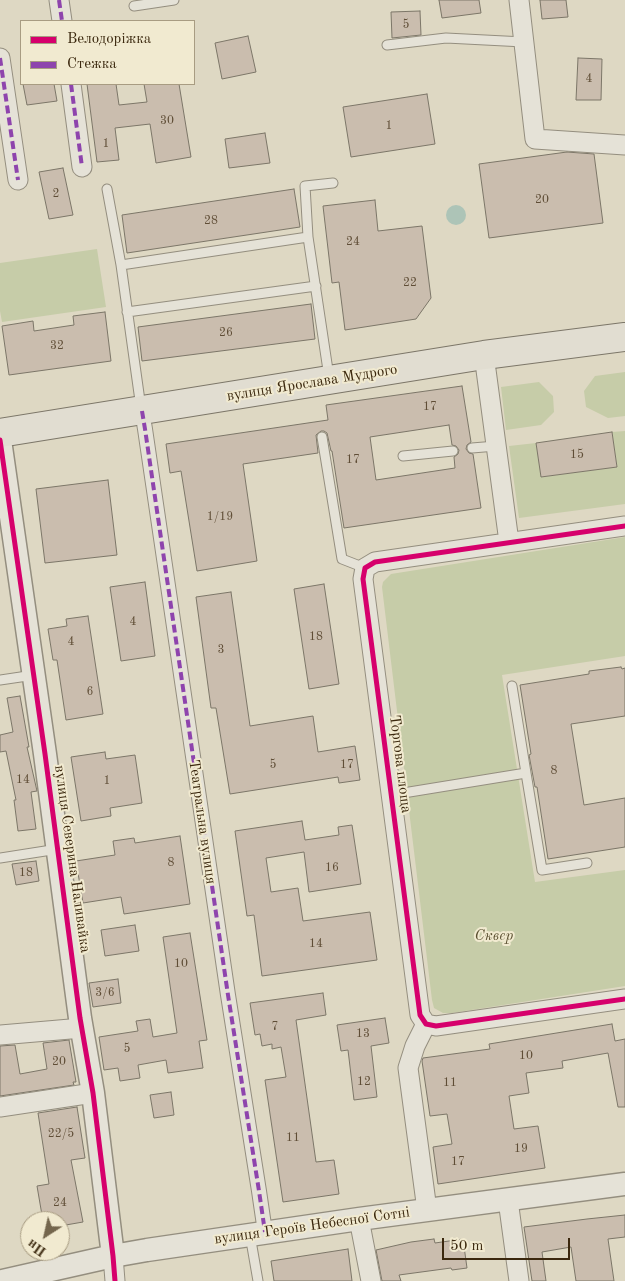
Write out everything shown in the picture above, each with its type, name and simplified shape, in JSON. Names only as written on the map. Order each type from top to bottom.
[{"type":"main road","name":"вулиця Ярослава Мудрого","points":[[0,433],[484,355],[625,337]]},
{"type":"street","points":[[59,0],[62,20]]},
{"type":"street","points":[[519,0],[535,139],[625,145]]},
{"type":"street","points":[[0,58],[4,119],[18,180]]},
{"type":"street","points":[[71,85],[82,167]]},
{"type":"street","points":[[484,355],[509,542]]},
{"type":"street","name":"Театральна вулиця","points":[[142,411],[228,995],[259,1191],[257,1234]]},
{"type":"street","name":"вулиця Северина Наливайка","points":[[0,440],[82,1028],[93,1093],[115,1281]]},
{"type":"street","points":[[365,568],[375,562],[625,526]]},
{"type":"street","name":"Торгова площа","points":[[365,568],[363,579],[420,1015],[426,1024]]},
{"type":"street","points":[[427,1210],[408,1068],[415,1046],[426,1024],[436,1026],[625,999]]},
{"type":"street","points":[[0,1035],[82,1028]]},
{"type":"street","points":[[0,1107],[93,1093]]},
{"type":"street","name":"вулиця Героїв Небесної Сотні","points":[[2,1281],[113,1256],[360,1219],[625,1184]]},
{"type":"street","points":[[508,1200],[519,1281]]},
{"type":"street","points":[[360,1219],[371,1281]]},
{"type":"lane","points":[[134,6],[157,1],[174,0]]},
{"type":"lane","points":[[387,45],[446,38],[524,42]]},
{"type":"lane","points":[[330,380],[308,237],[305,186],[333,182]]},
{"type":"lane","points":[[106,190],[121,265],[142,411]]},
{"type":"lane","points":[[121,265],[308,237]]},
{"type":"lane","points":[[127,312],[316,286]]},
{"type":"lane","points":[[322,437],[342,559],[365,568]]},
{"type":"lane","points":[[472,448],[496,446]]},
{"type":"lane","points":[[403,456],[453,451]]},
{"type":"lane","points":[[0,680],[34,675]]},
{"type":"lane","points":[[512,686],[542,870],[587,863]]},
{"type":"lane","points":[[391,795],[526,773]]},
{"type":"lane","points":[[0,858],[58,849]]},
{"type":"lane","points":[[257,1234],[258,1281]]},
{"type":"green space","points":[[97,249],[106,307],[2,322],[0,311],[0,263]]},
{"type":"green space","points":[[625,372],[625,416],[608,418],[586,407],[584,391],[595,376]]},
{"type":"green space","points":[[539,382],[553,396],[554,412],[541,425],[506,430],[501,387]]},
{"type":"green space","points":[[625,431],[625,504],[519,518],[509,446],[536,443],[542,477],[617,467],[612,432]]},
{"type":"green space","name":"Сквер","points":[[625,537],[625,656],[502,675],[535,882],[625,870],[625,986],[443,1013],[434,1008],[432,1000],[382,587],[383,582],[391,574]]},
{"type":"shaded area","points":[[456,205],[463,208],[466,215],[463,222],[456,225],[449,222],[446,215],[449,208]]},
{"type":"building","points":[[439,0],[479,0],[481,13],[442,18]]},
{"type":"building","points":[[540,0],[566,0],[568,17],[542,19]]},
{"type":"building","points":[[420,11],[421,35],[392,38],[391,12]]},
{"type":"building","points":[[248,36],[256,72],[222,79],[215,43]]},
{"type":"building","points":[[578,58],[602,59],[601,100],[576,100]]},
{"type":"building","points":[[23,85],[54,85],[57,101],[27,105]]},
{"type":"building","points":[[87,85],[116,85],[119,105],[147,102],[144,85],[179,85],[191,157],[156,163],[150,124],[115,128],[119,160],[97,162]]},
{"type":"building","points":[[427,94],[435,144],[351,157],[343,107]]},
{"type":"building","points":[[265,133],[270,163],[229,168],[225,139]]},
{"type":"building","points":[[567,152],[594,154],[603,223],[489,238],[479,164]]},
{"type":"building","points":[[63,168],[73,215],[49,219],[39,172]]},
{"type":"building","points":[[294,189],[300,227],[127,253],[122,215]]},
{"type":"building","points":[[375,200],[378,231],[422,226],[431,298],[416,319],[345,330],[339,282],[332,283],[323,206]]},
{"type":"building","points":[[311,304],[315,339],[142,361],[138,327]]},
{"type":"building","points":[[105,312],[111,361],[9,375],[2,326],[33,321],[34,331],[74,325],[73,316]]},
{"type":"building","points":[[462,386],[471,442],[467,445],[466,449],[469,453],[473,454],[481,508],[344,528],[332,451],[327,433],[321,431],[316,435],[318,453],[243,464],[257,561],[197,571],[181,471],[170,473],[166,444],[328,420],[326,405]],"holes":[[[449,425],[452,445],[456,446],[459,450],[458,454],[454,457],[455,468],[376,480],[370,437]]]},
{"type":"building","points":[[612,432],[617,467],[541,477],[536,443]]},
{"type":"building","points":[[108,480],[117,555],[45,563],[36,489]]},
{"type":"building","points":[[145,582],[155,656],[121,661],[110,587]]},
{"type":"building","points":[[324,584],[339,684],[309,689],[294,589]]},
{"type":"building","points":[[231,592],[250,726],[313,716],[318,752],[355,746],[360,780],[339,783],[338,777],[230,794],[216,708],[211,708],[196,597]]},
{"type":"building","points":[[88,616],[103,714],[66,720],[57,660],[53,660],[48,629],[67,626],[66,619]]},
{"type":"building","points":[[621,667],[622,669],[625,668],[625,716],[571,724],[584,805],[625,798],[625,847],[548,859],[537,787],[535,787],[529,755],[531,754],[520,685],[589,674],[589,671]]},
{"type":"building","points":[[20,696],[29,747],[27,747],[37,791],[31,792],[36,829],[18,831],[14,800],[16,800],[6,751],[0,752],[0,735],[13,732],[7,698]]},
{"type":"building","points":[[105,752],[106,759],[135,755],[142,803],[110,808],[111,816],[81,821],[71,757]]},
{"type":"building","points":[[302,821],[305,840],[339,835],[338,827],[352,825],[361,884],[309,892],[304,852],[266,858],[271,892],[298,888],[303,921],[370,912],[377,960],[262,976],[254,915],[247,916],[235,831]]},
{"type":"building","points":[[180,836],[190,904],[124,914],[121,897],[83,903],[76,861],[115,855],[113,841],[134,838],[135,843]]},
{"type":"building","points":[[36,861],[39,881],[16,885],[12,864]]},
{"type":"building","points":[[135,925],[139,951],[105,956],[101,930]]},
{"type":"building","points":[[190,933],[207,1040],[199,1041],[203,1068],[168,1073],[166,1060],[138,1065],[140,1078],[120,1081],[118,1068],[104,1070],[99,1037],[138,1031],[136,1021],[150,1019],[153,1037],[177,1033],[163,937]]},
{"type":"building","points":[[118,979],[121,1003],[93,1007],[89,983]]},
{"type":"building","points":[[323,993],[326,1015],[296,1020],[316,1162],[334,1160],[339,1194],[283,1202],[265,1080],[286,1077],[281,1047],[272,1049],[272,1044],[262,1046],[260,1034],[255,1035],[250,1003]]},
{"type":"building","points":[[385,1018],[389,1043],[371,1046],[377,1097],[354,1100],[348,1050],[341,1051],[337,1025]]},
{"type":"building","points":[[612,1024],[615,1041],[625,1039],[625,1107],[618,1107],[608,1053],[562,1061],[563,1068],[526,1073],[529,1093],[509,1096],[514,1129],[538,1126],[545,1168],[438,1184],[433,1147],[452,1144],[447,1114],[430,1116],[423,1058],[490,1049],[489,1044]]},
{"type":"building","points":[[69,1040],[76,1082],[73,1082],[74,1085],[0,1096],[0,1046],[15,1045],[20,1074],[47,1069],[43,1043]]},
{"type":"building","points":[[171,1092],[174,1115],[154,1118],[150,1095]]},
{"type":"building","points":[[77,1107],[85,1158],[71,1160],[83,1222],[70,1224],[70,1211],[41,1211],[37,1186],[49,1184],[38,1113]]},
{"type":"building","points":[[625,1215],[625,1237],[608,1239],[614,1281],[576,1281],[571,1247],[542,1252],[546,1281],[532,1281],[524,1227]]},
{"type":"building","points":[[434,1239],[435,1243],[463,1239],[467,1268],[452,1270],[451,1268],[399,1275],[401,1281],[382,1281],[376,1250]]},
{"type":"building","points":[[348,1249],[352,1281],[274,1281],[271,1261]]},
{"type":"marked path","points":[[59,0],[62,20]]},
{"type":"marked path","points":[[0,58],[18,180]]},
{"type":"marked path","points":[[71,85],[82,167]]},
{"type":"marked path","points":[[142,411],[265,1232]]},
{"type":"cycle path","points":[[0,440],[45,754],[80,1018],[93,1093],[115,1281]]},
{"type":"cycle path","points":[[625,526],[375,562],[365,568],[363,579],[420,1015],[426,1024],[436,1026],[625,999]]}]
